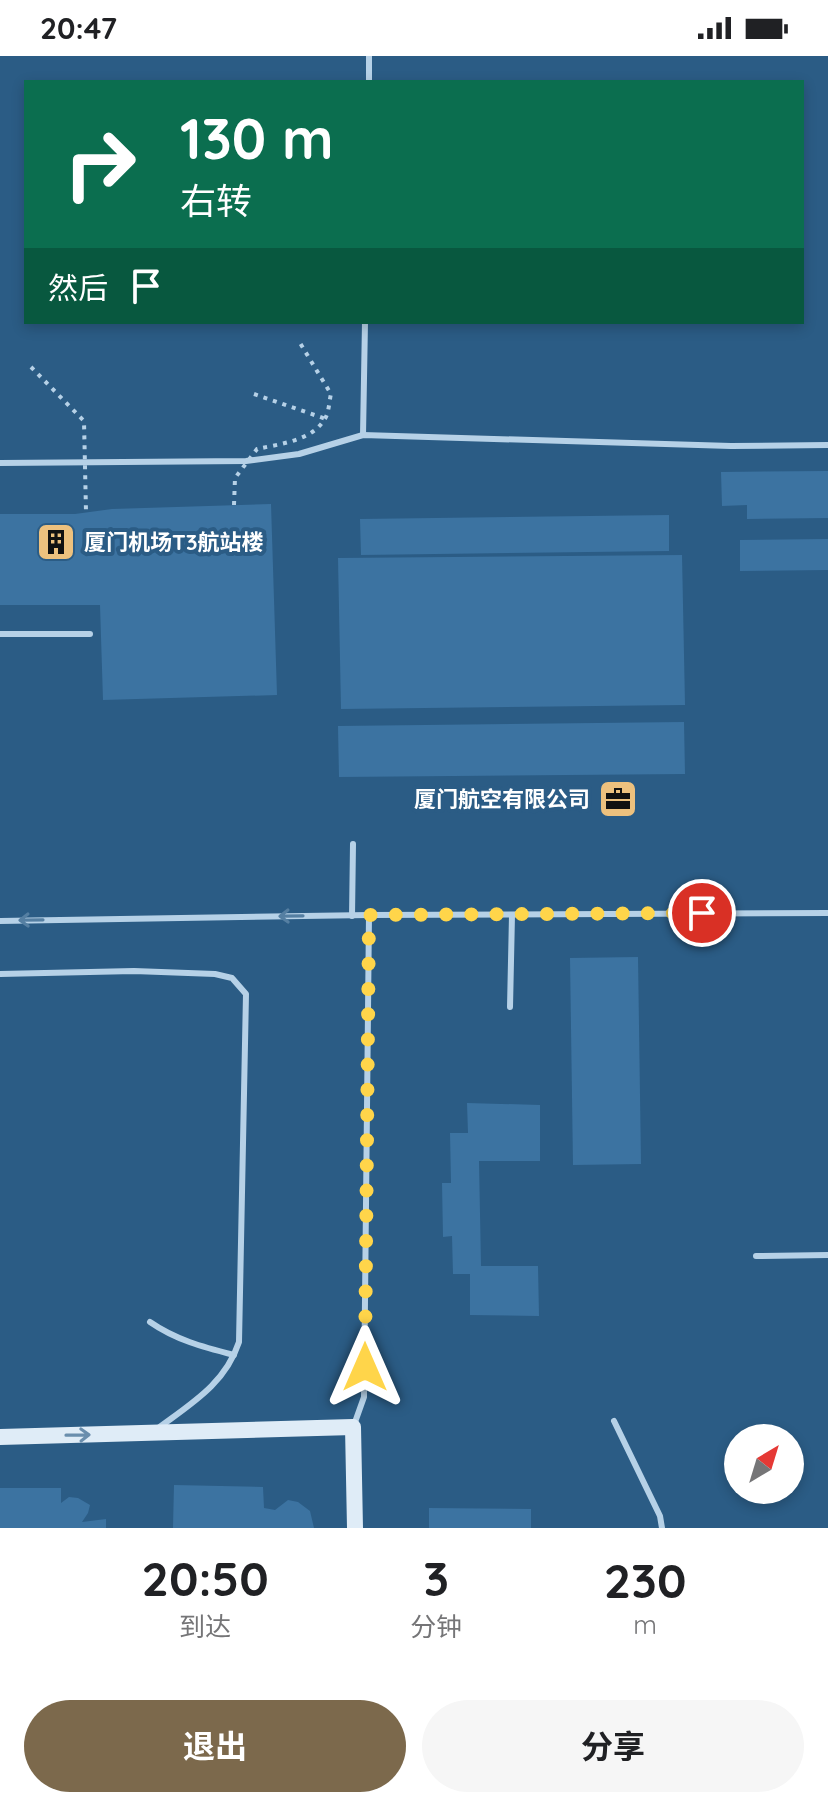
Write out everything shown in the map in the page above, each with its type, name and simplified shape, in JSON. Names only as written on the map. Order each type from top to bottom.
[{"type":"main road","points":[[0,1437],[353,1427],[355,1528]]},
{"type":"lane","points":[[369,56],[369,80]]},
{"type":"lane","points":[[363,435],[365,324]]},
{"type":"lane","points":[[0,463],[246,461],[299,454],[363,435],[731,446],[828,445]]},
{"type":"lane","points":[[0,634],[90,634]]},
{"type":"lane","points":[[352,916],[353,844]]},
{"type":"lane","points":[[0,921],[369,915],[828,913]]},
{"type":"lane","points":[[353,1427],[364,1397],[369,915]]},
{"type":"lane","points":[[510,1007],[512,915]]},
{"type":"lane","points":[[0,974],[121,971],[215,974],[232,978],[242,987],[246,1004],[241,1325],[228,1370],[151,1433]]},
{"type":"lane","points":[[756,1256],[828,1255]]},
{"type":"lane","points":[[150,1322],[189,1343],[234,1355]]},
{"type":"lane","points":[[614,1421],[660,1516],[662,1528]]},
{"type":"path","points":[[234,505],[235,478],[257,449],[288,442],[314,431],[326,419],[331,394],[300,343]]},
{"type":"path","points":[[31,367],[84,421],[86,512]]},
{"type":"path","points":[[254,394],[326,419]]},
{"type":"building","points":[[828,471],[828,518],[747,519],[747,505],[722,506],[721,472]]},
{"type":"building","points":[[271,504],[277,695],[103,700],[100,605],[0,605],[0,514],[75,514],[112,509]]},
{"type":"building","points":[[669,515],[669,551],[361,555],[360,519]]},
{"type":"building","points":[[828,539],[828,570],[740,571],[740,540]]},
{"type":"building","points":[[682,555],[685,705],[341,709],[338,558]]},
{"type":"building","points":[[684,722],[685,774],[339,777],[338,726]]},
{"type":"building","points":[[638,957],[641,1164],[573,1165],[570,958]]},
{"type":"building","points":[[467,1103],[540,1105],[540,1161],[479,1161],[481,1266],[538,1266],[539,1316],[470,1315],[470,1274],[453,1274],[452,1236],[443,1237],[442,1183],[451,1183],[450,1133],[468,1133]]},
{"type":"building","points":[[174,1485],[263,1487],[264,1508],[275,1510],[288,1500],[298,1502],[310,1511],[314,1528],[173,1528]]},
{"type":"building","points":[[0,1488],[61,1488],[61,1503],[69,1497],[90,1505],[82,1522],[106,1519],[106,1528],[0,1528]]},
{"type":"building","points":[[429,1508],[531,1509],[531,1528],[429,1528]]},
{"type":"place","name":"厦门机场T3航站楼","points":[[56,542]]},
{"type":"place","name":"厦门航空有限公司","points":[[618,799]]},
{"type":"route","points":[[365,1367],[369,915],[702,913]]}]
